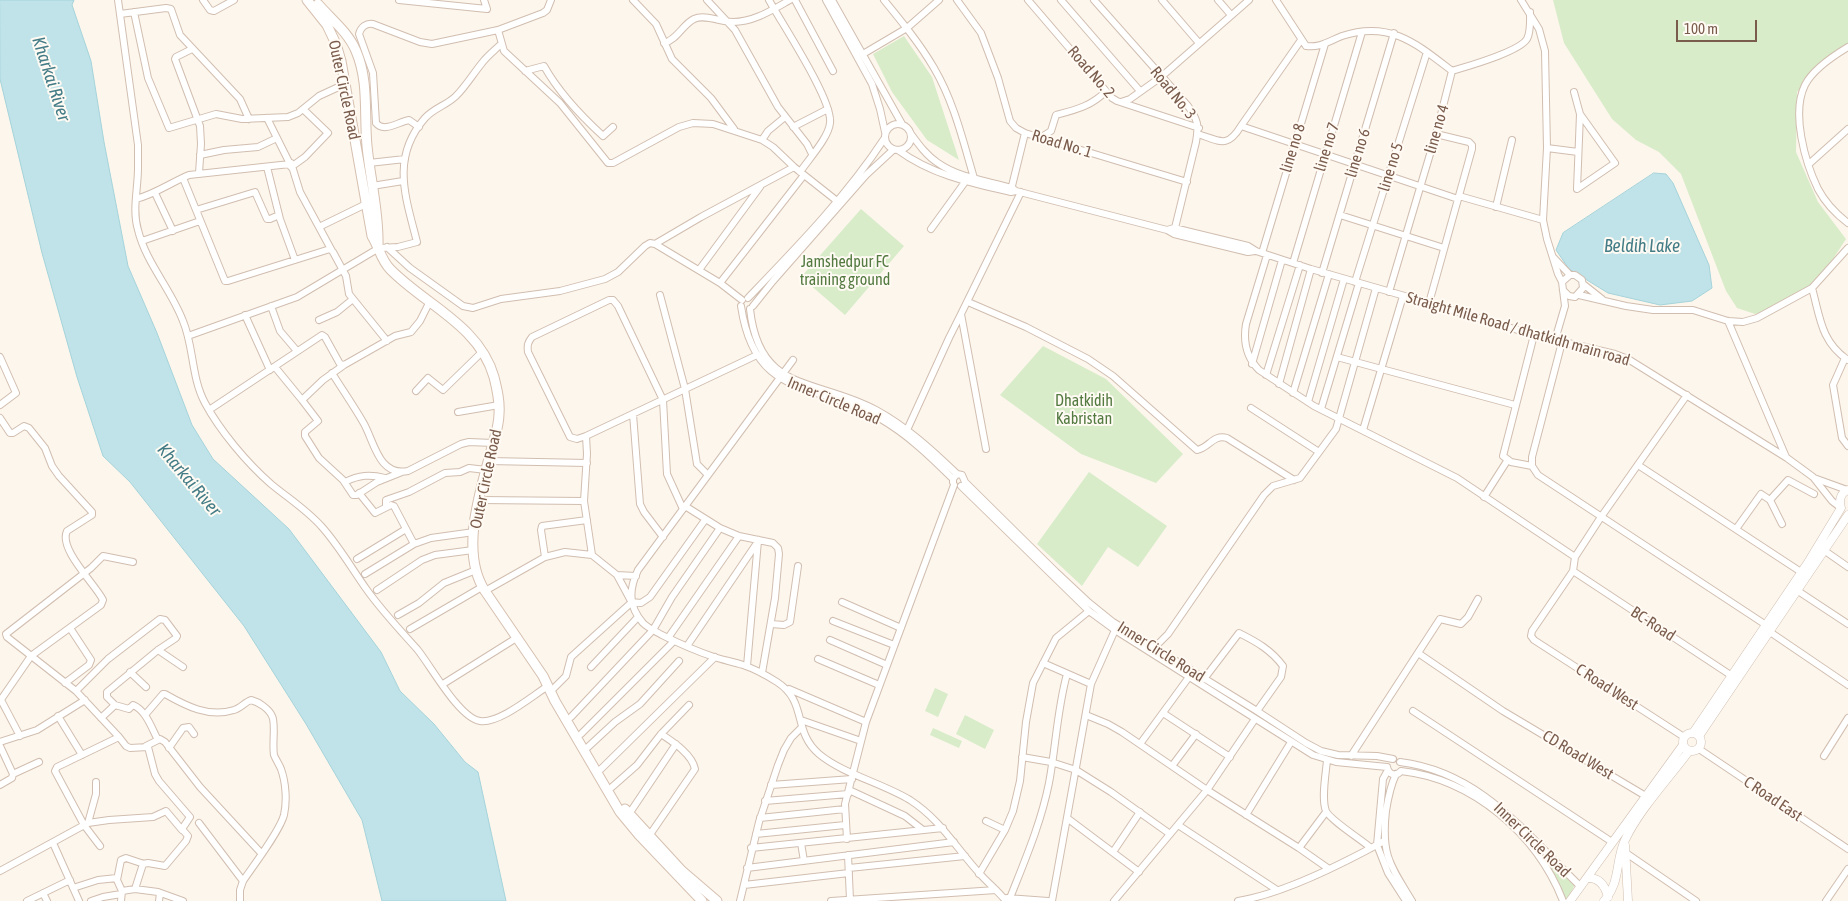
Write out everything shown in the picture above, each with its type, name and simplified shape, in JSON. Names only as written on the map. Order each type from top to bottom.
[{"type":"main road","name":"Outer Circle Road","points":[[307,0],[327,24],[341,61],[372,236],[381,247]]},
{"type":"main road","name":"Outer Circle Road","points":[[314,0],[350,39],[361,64],[364,80],[369,163],[378,236],[385,264],[459,325],[487,358],[499,396],[499,415],[479,500],[474,532],[473,550],[476,570],[484,589],[518,637],[608,786]]},
{"type":"main road","points":[[550,688],[581,734],[629,823],[702,901]]},
{"type":"main road","points":[[608,786],[629,814],[649,836],[693,881],[717,901]]},
{"type":"street","points":[[118,0],[138,145],[137,230],[178,308],[188,336],[198,387],[209,410],[253,467],[320,525],[382,609],[416,649],[466,714],[481,721],[493,720],[550,688],[566,676],[571,657],[632,602],[641,603],[650,597],[705,520]]},
{"type":"street","points":[[203,0],[210,10],[214,11],[234,0]]},
{"type":"street","points":[[399,0],[442,2],[487,9],[484,0]]},
{"type":"street","points":[[419,127],[409,120],[384,128],[379,127],[376,123],[373,73],[360,37],[362,27],[373,24],[420,42],[432,44],[498,30],[543,13],[547,10],[551,0]]},
{"type":"street","points":[[633,0],[656,24],[672,59],[711,98],[734,129]]},
{"type":"street","points":[[708,0],[730,22],[785,117],[807,144],[812,154]]},
{"type":"street","points":[[720,284],[802,173],[827,132],[830,123],[828,109],[816,82],[773,10],[769,0]]},
{"type":"street","points":[[664,43],[670,41],[696,18],[730,22],[749,20],[773,10],[790,0]]},
{"type":"street","points":[[795,0],[833,70]]},
{"type":"street","points":[[826,0],[872,84],[880,108],[887,146],[896,150]]},
{"type":"street","points":[[832,0],[902,124]]},
{"type":"street","points":[[884,0],[907,28],[935,69],[947,95],[974,178]]},
{"type":"street","points":[[863,54],[907,28],[939,0]]},
{"type":"street","name":"Road No. 1","points":[[957,0],[981,33],[1010,121],[1016,128],[1040,138],[1187,182]]},
{"type":"street","name":"Road No. 2","points":[[1028,0],[1106,91],[1117,101],[1226,141],[1231,139],[1241,126]]},
{"type":"street","points":[[1061,0],[1140,91]]},
{"type":"street","name":"Road No. 3","points":[[1094,0],[1160,77],[1188,106],[1196,118],[1198,131],[1174,231]]},
{"type":"street","points":[[1162,0],[1199,43]]},
{"type":"street","points":[[1218,0],[1231,15]]},
{"type":"street","points":[[1117,101],[1124,102],[1160,77],[1249,0]]},
{"type":"street","points":[[1276,0],[1306,46],[1315,48],[1343,36],[1362,32],[1381,31],[1394,33],[1427,52],[1452,72],[1513,50],[1526,41],[1530,30],[1530,12]]},
{"type":"street","points":[[1522,0],[1539,29],[1545,51],[1547,148],[1544,220],[1552,256],[1562,282],[1565,306],[1555,340]]},
{"type":"street","points":[[120,14],[171,9],[180,35],[240,99],[249,119]]},
{"type":"street","points":[[134,12],[148,78],[168,127],[172,129],[216,114],[234,119],[288,116],[303,109],[319,96],[345,84]]},
{"type":"street","points":[[498,30],[501,44],[510,58],[560,103],[608,163],[679,127],[693,123],[713,124],[734,129],[762,140],[773,147],[794,167],[837,201]]},
{"type":"street","name":"line no 7","points":[[1266,375],[1324,154],[1362,32]]},
{"type":"street","name":"line no 6","points":[[1293,393],[1340,215],[1394,33]]},
{"type":"street","points":[[1301,40],[1241,126],[1420,187],[1544,220]]},
{"type":"street","points":[[188,336],[305,292],[381,247],[398,247],[417,242],[403,181],[405,159],[419,127],[434,110],[453,100],[482,62],[501,44]]},
{"type":"street","name":"line no 8","points":[[1252,364],[1245,347],[1244,336],[1262,253],[1325,44]]},
{"type":"street","points":[[1848,47],[1819,68],[1806,83],[1800,100],[1799,120],[1809,164],[1819,190],[1836,214],[1848,223]]},
{"type":"street","points":[[192,49],[176,57],[175,60],[198,119],[201,136],[199,174]]},
{"type":"street","name":"line no 5","points":[[1321,409],[1372,226],[1427,52]]},
{"type":"street","points":[[525,71],[544,66],[554,84],[584,119],[603,136],[613,127]]},
{"type":"street","name":"line no 4","points":[[1389,292],[1436,134],[1452,72]]},
{"type":"street","points":[[1040,138],[1051,131],[1056,115],[1080,109],[1097,101],[1106,91]]},
{"type":"street","points":[[1574,92],[1580,114],[1577,189],[1615,163],[1580,114]]},
{"type":"street","points":[[136,199],[155,193],[183,178],[199,174],[291,165],[304,157],[328,133],[303,109]]},
{"type":"street","points":[[793,127],[828,109]]},
{"type":"street","points":[[762,140],[785,117]]},
{"type":"street","points":[[267,118],[291,165],[300,192],[343,269],[347,279],[348,290],[386,341]]},
{"type":"street","points":[[895,123],[902,124],[908,128],[911,134],[910,142],[905,148],[896,150],[866,175],[752,307],[744,309],[744,301],[837,201],[870,161],[884,136],[888,126],[895,123]]},
{"type":"street","points":[[1809,164],[1848,129]]},
{"type":"street","points":[[907,430],[949,338],[968,302],[1015,191],[1025,133]]},
{"type":"street","name":"Straight Mile Road / dhatkidh main road","points":[[911,134],[926,153],[950,170],[1015,191],[1174,231],[1248,252],[1262,253],[1534,335],[1615,354],[1628,359],[1687,395],[1787,458],[1813,477]]},
{"type":"street","points":[[1429,302],[1472,149],[1472,145],[1469,142],[1436,134]]},
{"type":"street","points":[[200,155],[224,150],[258,147],[278,138]]},
{"type":"street","points":[[1496,206],[1512,140]]},
{"type":"street","points":[[1547,148],[1578,152]]},
{"type":"street","name":"Straight Mile Road / dhatkidh main road","points":[[896,150],[918,163],[965,182],[1015,191]]},
{"type":"street","points":[[369,163],[405,159]]},
{"type":"street","points":[[267,167],[279,215],[295,260]]},
{"type":"street","points":[[655,244],[794,167]]},
{"type":"street","points":[[183,178],[226,282],[327,249],[332,250]]},
{"type":"street","points":[[372,186],[403,181]]},
{"type":"street","points":[[931,229],[965,182]]},
{"type":"street","points":[[699,270],[762,184]]},
{"type":"street","points":[[196,210],[256,192],[267,219],[270,220],[279,215]]},
{"type":"street","points":[[155,193],[173,230]]},
{"type":"street","points":[[319,228],[366,204]]},
{"type":"street","points":[[1340,215],[1444,248]]},
{"type":"street","points":[[142,242],[200,221]]},
{"type":"street","points":[[381,247],[463,306],[472,308],[501,299],[560,291],[597,282],[618,272],[650,243],[655,244],[699,270],[744,301]]},
{"type":"street","points":[[398,247],[410,268]]},
{"type":"street","points":[[1563,290],[1569,296],[1603,300],[1653,310],[1693,310],[1728,321],[1743,322],[1757,318],[1812,288],[1848,248]]},
{"type":"street","points":[[1552,256],[1570,275],[1578,276],[1583,284],[1603,300]]},
{"type":"street","points":[[1282,260],[1252,364],[1308,402],[1457,478],[1575,558]]},
{"type":"street","points":[[1279,384],[1311,269]]},
{"type":"street","points":[[1562,282],[1570,275]]},
{"type":"street","points":[[1308,402],[1344,279]]},
{"type":"street","points":[[1565,306],[1577,296],[1583,288],[1583,284]]},
{"type":"street","points":[[1152,650],[1168,634],[1264,495],[1273,486],[1300,478],[1336,429],[1376,288]]},
{"type":"street","points":[[1812,288],[1827,340],[1834,349],[1847,359],[1833,385],[1842,438],[1848,446]]},
{"type":"street","points":[[660,295],[685,389],[697,464],[708,476]]},
{"type":"street","points":[[1363,430],[1403,296]]},
{"type":"street","points":[[319,320],[337,312],[353,299]]},
{"type":"street","points":[[744,301],[751,299],[752,307]]},
{"type":"street","points":[[757,355],[663,400],[586,436],[576,439],[570,437],[528,352],[527,346],[528,341],[532,337],[609,300],[613,300],[618,306],[663,400],[667,474],[684,507],[720,528],[739,536],[773,544],[778,548],[780,554],[776,598],[762,673]]},
{"type":"street","points":[[302,400],[332,373],[344,365],[400,334],[411,332],[416,327],[430,301]]},
{"type":"street","name":"Inner Circle Road","points":[[744,301],[746,328],[757,355],[770,372],[866,405],[907,430],[955,479]]},
{"type":"street","points":[[968,302],[1043,335],[1088,358],[1113,376],[1197,450],[1202,449],[1215,438],[1221,436],[1294,480]]},
{"type":"street","points":[[271,306],[280,331],[297,351]]},
{"type":"street","name":"Inner Circle Road","points":[[752,307],[753,331],[760,349],[780,376],[808,391],[856,407],[879,418],[925,452],[955,479]]},
{"type":"street","points":[[962,314],[986,449]]},
{"type":"street","points":[[245,316],[272,369],[302,400],[318,421],[306,432],[305,436],[319,458],[345,482],[353,495],[385,478],[408,471],[461,444],[469,442],[493,443]]},
{"type":"street","points":[[1728,321],[1787,458]]},
{"type":"street","points":[[209,410],[323,335],[340,364],[344,365]]},
{"type":"street","points":[[1532,466],[1507,461],[1502,456],[1534,335]]},
{"type":"street","points":[[1562,342],[1532,457],[1532,466],[1538,475],[1768,629],[1848,686]]},
{"type":"street","points":[[416,391],[428,378],[443,390],[482,352]]},
{"type":"street","points":[[0,357],[16,393],[0,405]]},
{"type":"street","points":[[1337,357],[1515,405]]},
{"type":"street","points":[[632,602],[631,589],[636,576],[684,507],[793,360]]},
{"type":"street","points":[[332,373],[365,424],[377,455],[387,466],[403,472]]},
{"type":"street","points":[[1573,571],[1575,558],[1601,517],[1687,395]]},
{"type":"street","points":[[458,412],[499,405]]},
{"type":"street","points":[[1251,408],[1318,452]]},
{"type":"street","points":[[633,414],[640,504],[663,537]]},
{"type":"street","points":[[0,418],[12,434],[24,426],[29,428],[45,448],[58,476],[92,512],[92,514],[67,531],[65,536],[83,574],[102,597],[103,602],[31,656],[1,700],[20,736]]},
{"type":"street","points":[[586,436],[587,463],[584,501],[592,555]]},
{"type":"street","points":[[489,461],[587,463]]},
{"type":"street","points":[[1484,497],[1507,461]]},
{"type":"street","points":[[1638,465],[1801,572]]},
{"type":"street","points":[[386,508],[386,500],[413,490],[441,474],[460,472],[466,468],[486,470]]},
{"type":"street","points":[[345,482],[362,475],[374,475],[385,478]]},
{"type":"street","points":[[847,839],[845,809],[866,722],[955,479],[962,475],[963,484]]},
{"type":"street","points":[[1813,477],[1848,490]]},
{"type":"street","points":[[1813,477],[1832,501],[1846,512]]},
{"type":"street","points":[[955,479],[963,484]]},
{"type":"street","points":[[1770,500],[1788,480],[1814,494]]},
{"type":"street","name":"Inner Circle Road","points":[[963,484],[1089,611],[1114,630],[1204,679],[1321,751],[1338,755],[1376,756],[1418,764],[1460,781],[1491,800],[1534,837],[1580,886]]},
{"type":"street","name":"Inner Circle Road","points":[[963,484],[1094,607],[1152,650]]},
{"type":"street","points":[[1846,512],[1840,499],[1843,493],[1848,490]]},
{"type":"street","points":[[359,493],[375,513],[394,506],[414,544]]},
{"type":"street","points":[[1736,529],[1761,494],[1770,500],[1782,524]]},
{"type":"street","points":[[479,500],[584,501]]},
{"type":"street","points":[[1696,734],[1732,676],[1798,591],[1825,551],[1846,512]]},
{"type":"street","points":[[1696,734],[1768,629],[1801,572],[1846,512]]},
{"type":"street","points":[[545,557],[542,526],[587,520]]},
{"type":"street","points":[[571,717],[653,630],[672,597],[720,528]]},
{"type":"street","points":[[357,559],[406,529]]},
{"type":"street","points":[[365,574],[414,544],[431,538],[474,532]]},
{"type":"street","points":[[581,734],[671,640],[739,536]]},
{"type":"street","points":[[687,646],[758,540]]},
{"type":"street","points":[[748,666],[758,540]]},
{"type":"street","points":[[377,590],[422,560],[435,555],[473,550]]},
{"type":"street","points":[[1825,551],[1848,567]]},
{"type":"street","points":[[410,629],[545,557],[565,552],[592,555],[617,575],[638,617],[648,627],[671,640],[715,657],[748,666],[786,688],[866,722]]},
{"type":"street","points":[[133,562],[103,556],[83,574],[3,634],[76,691],[130,748],[146,746],[162,740],[200,787],[261,854]]},
{"type":"street","points":[[771,624],[784,625],[790,622],[798,566]]},
{"type":"street","points":[[398,616],[419,603],[444,583],[476,570]]},
{"type":"street","name":"C Road West","points":[[1573,571],[1532,631],[1531,636],[1534,640],[1683,741]]},
{"type":"street","name":"BC-Road","points":[[1573,571],[1732,676]]},
{"type":"street","points":[[617,575],[636,576]]},
{"type":"street","points":[[1798,591],[1848,624]]},
{"type":"street","points":[[1351,756],[1440,618],[1461,624],[1468,617],[1478,599]]},
{"type":"street","points":[[842,602],[900,628]]},
{"type":"street","points":[[979,874],[1005,830],[1017,798],[1032,688],[1056,638],[1089,611]]},
{"type":"street","points":[[592,667],[638,617]]},
{"type":"street","points":[[76,691],[108,659],[162,619],[177,636],[130,672],[107,692],[106,697],[115,705],[129,709],[133,705],[138,707],[145,715],[158,740]]},
{"type":"street","points":[[833,620],[894,645]]},
{"type":"street","points":[[65,683],[89,665],[91,660],[70,628]]},
{"type":"street","points":[[1052,901],[1091,684],[1114,630]]},
{"type":"street","points":[[1204,679],[1239,633],[1263,646],[1275,654],[1283,666],[1281,677],[1257,711]]},
{"type":"street","points":[[1161,655],[1168,634]]},
{"type":"street","points":[[443,684],[518,637]]},
{"type":"street","points":[[830,640],[887,664]]},
{"type":"street","points":[[158,650],[182,667]]},
{"type":"street","name":"CD Road West","points":[[1418,652],[1503,711],[1649,798]]},
{"type":"street","name":"Inner Circle Road","points":[[1161,655],[1189,677],[1291,742],[1327,760],[1387,769],[1393,774],[1399,772],[1418,772],[1442,780],[1469,794],[1502,817],[1520,832],[1535,849],[1552,877],[1563,901]]},
{"type":"street","points":[[601,769],[715,657]]},
{"type":"street","points":[[818,659],[879,685]]},
{"type":"street","points":[[588,747],[611,726],[640,704],[679,661]]},
{"type":"street","points":[[1043,663],[1091,684]]},
{"type":"street","points":[[130,672],[146,687]]},
{"type":"street","points":[[1006,899],[1039,823],[1049,782],[1058,714],[1067,674]]},
{"type":"street","points":[[1140,744],[1189,677]]},
{"type":"street","points":[[786,688],[794,698],[801,720],[801,728],[809,744],[819,754],[852,776],[909,800],[926,812],[943,828],[979,874],[1006,899],[1048,901]]},
{"type":"street","points":[[145,715],[163,694],[198,710],[232,711],[251,700],[269,711],[274,721],[272,736],[274,755],[281,770],[285,791],[284,816],[243,881],[240,890],[240,901]]},
{"type":"street","points":[[13,774],[0,744],[37,730],[85,700]]},
{"type":"street","points":[[101,718],[115,705]]},
{"type":"street","points":[[608,786],[637,765],[689,705]]},
{"type":"street","points":[[1413,711],[1612,842]]},
{"type":"street","points":[[1163,713],[1230,757]]},
{"type":"street","points":[[1086,715],[1108,724],[1140,744],[1328,869]]},
{"type":"street","points":[[58,716],[82,755]]},
{"type":"street","points":[[1824,756],[1848,718]]},
{"type":"street","points":[[1114,901],[1207,790],[1255,719]]},
{"type":"street","points":[[801,720],[861,741]]},
{"type":"street","points":[[169,748],[183,728],[189,727],[194,734]]},
{"type":"street","points":[[740,901],[751,848],[765,801],[784,750],[791,738],[801,728]]},
{"type":"street","points":[[649,836],[695,769],[676,744],[662,734]]},
{"type":"street","points":[[1172,766],[1196,734]]},
{"type":"street","points":[[1605,900],[1614,886],[1625,840],[1687,734],[1696,734]]},
{"type":"street","points":[[1570,901],[1612,842],[1649,798],[1689,751],[1699,749],[1701,742],[1696,734]]},
{"type":"street","points":[[100,846],[55,771],[57,767],[119,737]]},
{"type":"street","points":[[1683,741],[1689,751]]},
{"type":"street","points":[[1246,815],[1291,742]]},
{"type":"street","points":[[629,814],[676,744]]},
{"type":"street","points":[[146,746],[159,781],[190,817],[182,830]]},
{"type":"street","name":"C Road East","points":[[1699,749],[1848,848]]},
{"type":"street","points":[[1022,757],[1051,762],[1076,770],[1170,834]]},
{"type":"street","points":[[1327,760],[1324,801],[1326,812],[1336,821],[1374,846],[1406,901]]},
{"type":"street","points":[[1374,846],[1383,779],[1388,764],[1393,760]]},
{"type":"street","points":[[0,785],[12,778],[13,774],[39,762]]},
{"type":"street","points":[[1400,762],[1399,772],[1388,798],[1384,841],[1388,859],[1393,870],[1412,901]]},
{"type":"street","points":[[771,785],[852,776]]},
{"type":"street","points":[[86,824],[96,794],[96,782]]},
{"type":"street","points":[[765,801],[849,792],[898,812],[923,830]]},
{"type":"street","points":[[760,818],[845,809]]},
{"type":"street","points":[[0,871],[86,824],[109,820],[153,817],[166,811],[188,836],[188,839],[165,866],[144,864],[126,858],[122,859],[117,878],[121,895]]},
{"type":"street","points":[[1113,852],[1140,812]]},
{"type":"street","points":[[1299,848],[1326,812]]},
{"type":"street","points":[[1067,818],[1139,872]]},
{"type":"street","points":[[986,821],[1005,830]]},
{"type":"street","points":[[199,823],[243,881]]},
{"type":"street","points":[[756,834],[845,825]]},
{"type":"street","points":[[1178,825],[1277,890]]},
{"type":"street","points":[[751,848],[943,828]]},
{"type":"street","points":[[1625,840],[1628,901]]},
{"type":"street","points":[[1238,901],[1248,900],[1277,890],[1328,869],[1384,841]]},
{"type":"street","points":[[747,868],[954,842]]},
{"type":"street","points":[[53,843],[79,901]]},
{"type":"street","points":[[801,843],[804,861]]},
{"type":"street","points":[[1626,853],[1696,901]]},
{"type":"street","points":[[848,854],[850,900]]},
{"type":"street","points":[[744,885],[965,856]]},
{"type":"street","points":[[135,889],[144,864]]},
{"type":"street","points":[[1826,901],[1848,870]]},
{"type":"street","points":[[1586,878],[1592,877],[1600,881],[1606,889],[1605,900]]},
{"type":"street","points":[[73,888],[98,880],[117,878]]},
{"type":"street","points":[[27,901],[70,880]]},
{"type":"street","points":[[91,901],[103,896],[121,895],[135,889],[160,893],[183,901]]},
{"type":"street","points":[[831,901],[996,890]]},
{"type":"street","points":[[43,893],[47,901]]},
{"type":"street","points":[[159,901],[160,893]]},
{"type":"green space","points":[[1553,0],[1848,0],[1848,43],[1826,60],[1797,92],[1796,152],[1818,202],[1846,239],[1816,285],[1773,309],[1755,314],[1737,308],[1726,291],[1681,174],[1659,152],[1636,140],[1612,119],[1564,43]]},
{"type":"green space","points":[[904,36],[932,77],[959,160],[927,140],[892,92],[873,54]]},
{"type":"green space","name":"Jamshedpur FC training ground","points":[[861,209],[904,246],[845,315],[801,277]]},
{"type":"green space","name":"Dhatkidih Kabristan","points":[[1043,346],[1106,379],[1183,454],[1156,483],[1081,454],[1000,395]]},
{"type":"green space","points":[[1089,472],[1167,526],[1138,567],[1108,547],[1082,586],[1037,544]]},
{"type":"green space","points":[[935,688],[948,694],[938,717],[925,711]]},
{"type":"green space","points":[[965,715],[994,730],[985,749],[956,734]]},
{"type":"green space","points":[[933,728],[962,741],[959,748],[930,735]]},
{"type":"green space","points":[[1521,830],[1575,884],[1568,900],[1545,857]]},
{"type":"water","name":"Kharkai River","points":[[0,0],[74,0],[72,5],[91,61],[104,142],[128,266],[157,333],[192,425],[213,459],[289,529],[381,652],[400,691],[434,724],[465,762],[478,772],[506,901],[382,901],[362,820],[306,724],[244,626],[130,482],[103,456],[77,377],[42,253],[0,79]]},
{"type":"water","name":"Beldih Lake","points":[[1654,173],[1666,174],[1673,183],[1709,265],[1712,288],[1692,301],[1660,305],[1608,293],[1569,269],[1556,250],[1563,233]]}]
